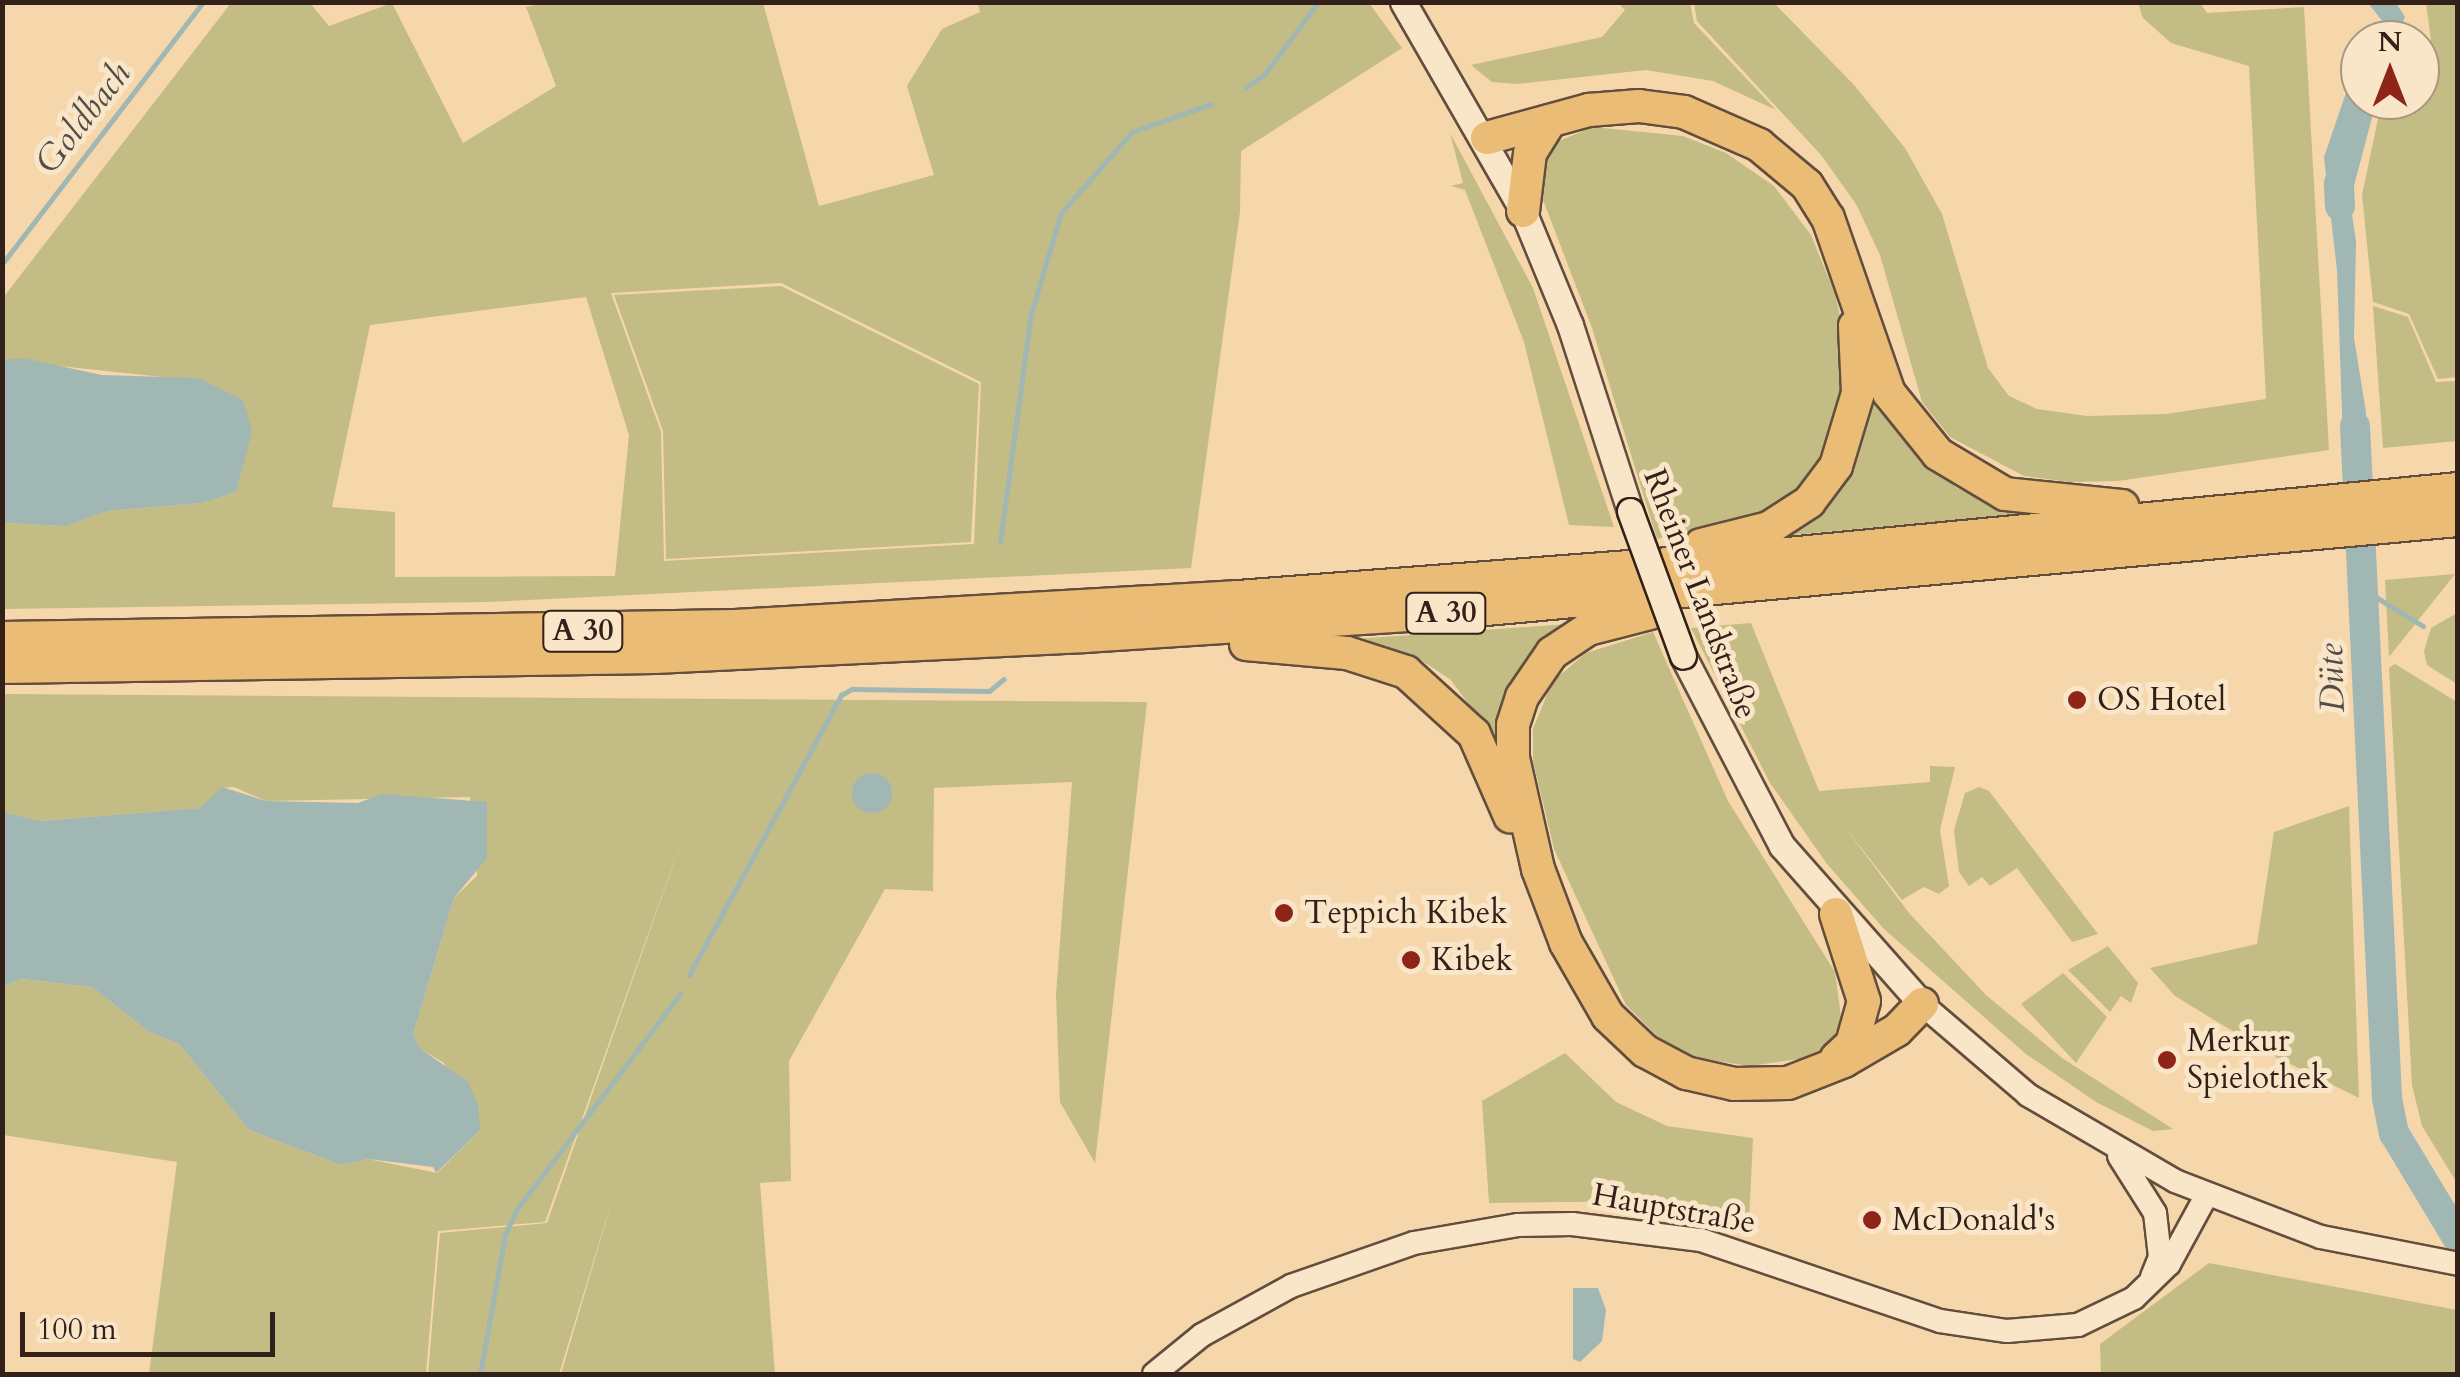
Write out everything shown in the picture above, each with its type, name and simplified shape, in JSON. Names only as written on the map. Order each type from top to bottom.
[{"type":"highway","points":[[1486,138],[1550,121],[1639,106],[1724,126],[1807,185],[1828,218],[1889,393],[1909,423],[1960,470],[2005,494],[2042,502],[2168,503],[2204,515]]},
{"type":"highway","points":[[1524,211],[1530,153],[1550,121]]},
{"type":"highway","points":[[1504,579],[1554,560],[1715,544],[1769,528],[1809,502],[1836,466],[1852,426],[1858,365],[1851,282]]},
{"type":"highway","name":"A 30","points":[[2382,513],[2458,489]]},
{"type":"highway","name":"A 30","points":[[2,667],[656,657],[1084,636],[1807,582],[2382,513],[2458,520]]},
{"type":"highway","name":"A 30","points":[[2,638],[734,626],[1504,579],[2204,515],[2334,518]]},
{"type":"highway","points":[[1538,869],[1513,758],[1513,724],[1522,697],[1552,653],[1588,628],[1628,616],[1794,597],[1807,582]]},
{"type":"highway","points":[[1084,636],[1119,650],[1313,647],[1406,672],[1474,734],[1538,869],[1566,943],[1608,1016],[1645,1051],[1686,1073],[1734,1084],[1788,1082],[1844,1061],[1897,1030],[1922,1004]]},
{"type":"highway","points":[[1788,1082],[1840,1056],[1862,1022],[1864,1001],[1836,914]]},
{"type":"main road","name":"Rheiner Landstraße","points":[[1402,2],[1486,138],[1524,211],[1570,326],[1682,656],[1760,813],[1836,914],[1922,1004]]},
{"type":"street","name":"Rheiner Landstraße","points":[[1922,1004],[2028,1095],[2115,1151],[2206,1196],[2322,1237],[2452,1263]]},
{"type":"street","points":[[2115,1151],[2138,1182],[2160,1236],[2152,1278],[2134,1298]]},
{"type":"street","name":"Hauptstraße","points":[[1154,1374],[1202,1335],[1291,1286],[1414,1242],[1518,1225],[1572,1224],[1702,1240],[1940,1322],[2006,1332],[2078,1325],[2134,1298],[2170,1264],[2206,1196]]},
{"type":"shaded area","points":[[551,2],[763,3],[819,206],[934,175],[907,86],[942,29],[980,12],[978,3],[1369,3],[1402,48],[1241,151],[1240,212],[1191,568],[487,602],[3,609],[3,523],[66,526],[106,511],[203,503],[236,492],[190,380],[3,360],[2,299],[231,3],[310,3],[329,26],[392,3],[463,143],[556,86],[526,7]],"holes":[[[781,283],[981,382],[974,544],[664,561],[661,432],[611,293]],[[586,297],[629,435],[615,576],[395,577],[395,512],[332,507],[370,325]]]},
{"type":"shaded area","points":[[1618,3],[1690,3],[1694,23],[1776,110],[1713,81],[1646,70],[1517,84],[1492,82],[1471,65],[1602,37],[1625,10]]},
{"type":"shaded area","points":[[1694,3],[1774,3],[1854,85],[1905,148],[1942,214],[1988,368],[2009,396],[2037,409],[2087,416],[2166,414],[2266,399],[2249,66],[2171,43],[2143,18],[2138,3],[2200,3],[2207,13],[2304,7],[2329,450],[2118,481],[2069,482],[2024,476],[1950,437],[1922,402],[1880,255],[1856,204],[1821,155],[1697,21]]},
{"type":"shaded area","points":[[2426,3],[2458,3],[2457,377],[2438,379],[2409,314],[2373,302],[2362,195],[2378,120],[2440,120],[2440,20],[2428,20]]},
{"type":"shaded area","points":[[1593,127],[1683,136],[1726,153],[1774,186],[1811,235],[1835,294],[1846,343],[1847,409],[1812,479],[1750,520],[1657,539],[1592,328],[1540,192],[1542,159],[1554,143]]},
{"type":"shaded area","points":[[1450,133],[1533,288],[1614,527],[1569,525],[1524,342],[1465,190],[1451,186],[1463,183]]},
{"type":"shaded area","points":[[781,286],[979,384],[971,542],[666,559],[663,431],[614,295]]},
{"type":"shaded area","points":[[2373,306],[2408,317],[2436,382],[2457,381],[2457,441],[2383,448]]},
{"type":"shaded area","points":[[1869,383],[1893,427],[1957,488],[1999,506],[2040,512],[1781,536]]},
{"type":"shaded area","points":[[2455,574],[2389,657],[2385,580]]},
{"type":"shaded area","points":[[2458,613],[2457,684],[2427,665],[2424,651],[2431,628]]},
{"type":"shaded area","points":[[1751,623],[1819,791],[1930,782],[1930,766],[1955,767],[1940,830],[1949,886],[1939,894],[1924,887],[1902,900],[1844,826],[1909,913],[1986,995],[2062,1058],[2173,1129],[2153,1131],[2096,1102],[2026,1054],[1884,929],[1827,864],[1770,783],[1691,628]]},
{"type":"shaded area","points":[[1569,624],[1534,648],[1514,677],[1499,746],[1451,680],[1421,660],[1340,640]]},
{"type":"shaded area","points":[[1653,632],[1728,801],[1835,972],[1842,1024],[1836,1041],[1815,1057],[1749,1066],[1698,1058],[1659,1038],[1626,1005],[1554,849],[1533,761],[1533,729],[1552,682],[1586,653]]},
{"type":"shaded area","points":[[2395,664],[2457,702],[2457,1183],[2422,1126],[2412,1085],[2389,668]]},
{"type":"shaded area","points":[[3,694],[1147,702],[1095,1163],[1060,1102],[1056,995],[1072,782],[934,788],[933,891],[885,889],[789,1061],[791,1181],[760,1183],[775,1374],[561,1374],[616,1187],[559,1374],[428,1374],[440,1233],[547,1223],[691,814],[545,1222],[438,1231],[426,1374],[149,1374],[177,1162],[3,1135],[2,986],[22,979],[92,987],[149,1032],[179,1044],[249,1130],[341,1165],[368,1159],[437,1173],[480,1130],[444,1063],[421,1049],[413,1035],[454,898],[477,876],[470,797],[266,801],[234,787],[222,788],[201,808],[39,821],[3,812]]},
{"type":"shaded area","points":[[1979,787],[1989,791],[2098,934],[2072,942],[2017,868],[1990,886],[1982,877],[1969,886],[1959,872],[1954,830],[1965,793]]},
{"type":"shaded area","points":[[2349,806],[2359,1098],[2270,1054],[2175,996],[2150,968],[2257,944],[2274,832]]},
{"type":"shaded area","points":[[2108,946],[2138,983],[2131,1003],[2121,996],[2110,1012],[2068,970]]},
{"type":"shaded area","points":[[2063,973],[2107,1017],[2076,1063],[2021,1004]]},
{"type":"shaded area","points":[[1565,1053],[1616,1102],[1667,1126],[1753,1138],[1749,1222],[1647,1201],[1489,1203],[1482,1101]]},
{"type":"shaded area","points":[[2209,1263],[2457,1310],[2457,1374],[2101,1374],[2100,1344]]},
{"type":"water","points":[[2368,3],[2396,3],[2405,17],[2404,20],[2381,20]]},
{"type":"water","points":[[2340,110],[2340,120],[2354,120],[2344,163],[2356,241],[2354,338],[2366,412],[2364,465],[2344,468],[2337,270],[2324,157]]},
{"type":"water","points":[[22,358],[102,375],[198,378],[243,400],[252,431],[236,492],[203,503],[107,511],[66,526],[3,523],[3,360]]},
{"type":"water","points":[[872,773],[886,779],[892,793],[886,807],[872,813],[858,807],[852,793],[858,779]]},
{"type":"water","points":[[222,787],[266,801],[358,803],[382,794],[487,802],[487,858],[454,898],[413,1035],[421,1049],[468,1082],[478,1105],[480,1130],[436,1173],[433,1167],[368,1159],[341,1165],[249,1130],[179,1044],[149,1032],[92,987],[22,979],[3,986],[3,812],[40,821],[200,808]]},
{"type":"water","points":[[1573,1288],[1598,1288],[1606,1310],[1602,1341],[1580,1362],[1573,1359]]},
{"type":"waterway","name":"Goldbach","points":[[2,264],[203,2]]},
{"type":"waterway","points":[[1246,87],[1264,75],[1318,2]]},
{"type":"waterway","points":[[1000,542],[1031,314],[1061,213],[1132,132],[1211,104]]},
{"type":"waterway","name":"Düte","points":[[2340,206],[2339,184],[2356,120]]},
{"type":"waterway","name":"Düte","points":[[2355,426],[2387,1098],[2394,1133],[2458,1239]]},
{"type":"waterway","points":[[2366,591],[2423,626]]},
{"type":"waterway","points":[[689,975],[841,695],[852,689],[989,691],[1004,679]]},
{"type":"waterway","points":[[480,1374],[505,1235],[516,1210],[680,994]]},
{"type":"place","name":"OS Hotel","points":[[2077,700]]},
{"type":"place","name":"Teppich Kibek","points":[[1284,913]]},
{"type":"place","name":"Kibek","points":[[1411,960]]},
{"type":"place","name":"Merkur Spielothek","points":[[2167,1060]]},
{"type":"place","name":"McDonald's","points":[[1872,1220]]}]
